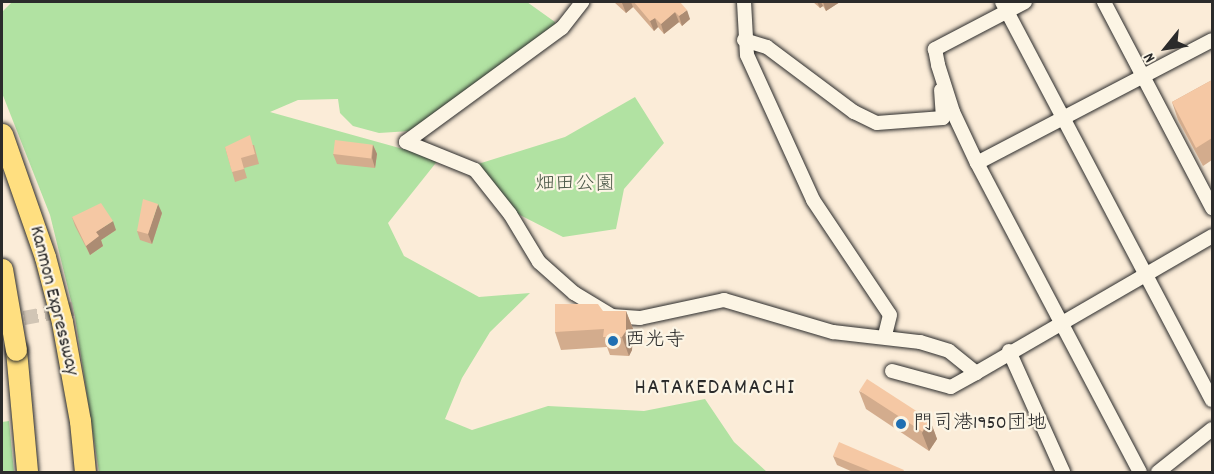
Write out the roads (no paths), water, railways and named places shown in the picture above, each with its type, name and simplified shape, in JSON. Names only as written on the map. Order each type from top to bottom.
[{"type":"highway","name":"Kanmon Expressway","points":[[2,134],[45,257],[62,322],[80,421],[85,472]]},
{"type":"highway","points":[[2,269],[16,350],[27,472]]},
{"type":"street","points":[[582,2],[562,28],[406,142],[475,170],[510,214],[538,262],[574,293],[612,316],[640,318],[724,300],[833,332],[885,335],[949,351],[976,373]]},
{"type":"street","points":[[744,2],[744,40],[747,55],[813,200],[890,315],[885,335]]},
{"type":"street","points":[[1025,2],[1005,6],[935,49],[952,112],[1140,472]]},
{"type":"street","points":[[1104,2],[1212,208]]},
{"type":"street","points":[[1005,6],[1212,400]]},
{"type":"street","points":[[744,40],[767,47],[854,112],[877,123],[943,118],[940,93],[944,76]]},
{"type":"street","points":[[977,163],[1065,118],[1141,75],[1212,40]]},
{"type":"street","points":[[892,371],[951,387],[1060,321],[1212,236]]},
{"type":"street","points":[[2,322],[24,318]]},
{"type":"street","points":[[1009,351],[1064,472]]},
{"type":"street","points":[[1158,472],[1212,429]]},
{"type":"tunnel","points":[[24,318],[73,309]]},
{"type":"place","name":"西光寺","points":[[613,341]]},
{"type":"place","name":"門司港1950団地","points":[[901,424]]},
{"type":"district","name":"HATAKEDAMACHI","points":[[715,389]]},
{"type":"park label","name":"畑田公園","points":[[575,185]]}]
